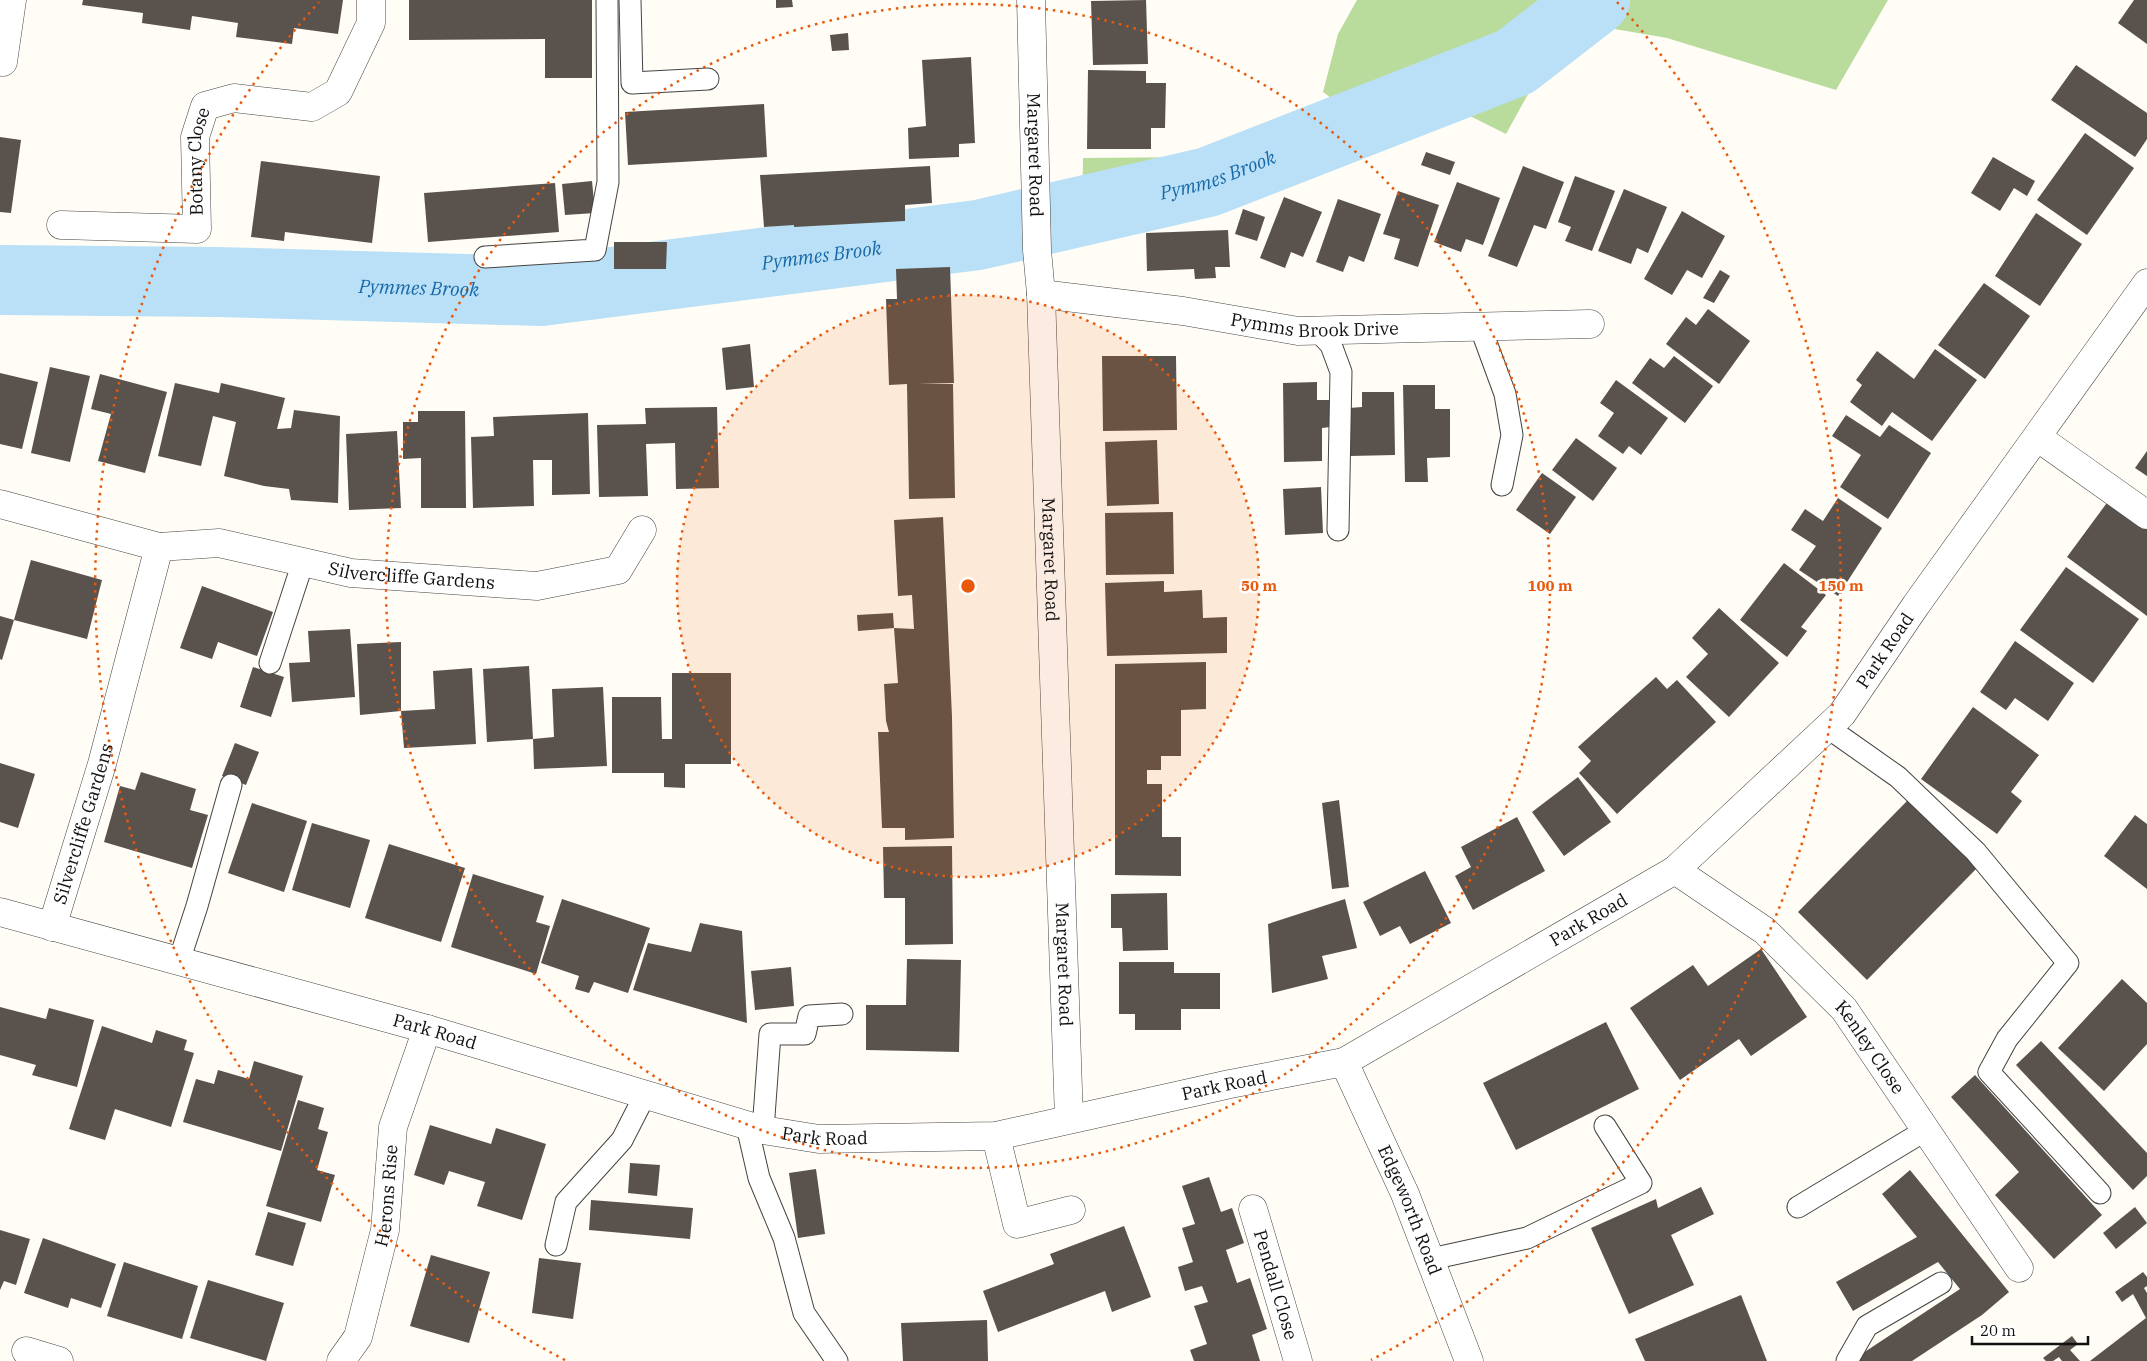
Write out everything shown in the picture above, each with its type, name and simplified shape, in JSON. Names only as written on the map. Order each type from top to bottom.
[{"type":"street","points":[[0,62],[3,62],[12,0]]},
{"type":"street","name":"Botany Close","points":[[60,225],[197,229],[195,137],[205,106],[234,98],[312,107],[338,92],[371,24],[372,0]]},
{"type":"street","name":"Margaret Road","points":[[1031,0],[1034,166],[1037,250],[1041,294],[1069,1119]]},
{"type":"street","name":"Park Road","points":[[0,912],[427,1029],[755,1128],[819,1139],[996,1136],[1344,1062],[1675,870],[1842,714],[1916,604],[2147,283]]},
{"type":"street","name":"Pymms Brook Drive","points":[[1041,294],[1183,311],[1298,331],[1590,324]]},
{"type":"street","points":[[2037,437],[2147,515]]},
{"type":"street","name":"Silvercliffe Gardens","points":[[0,504],[159,547],[219,542],[352,573],[537,586],[618,570],[642,530]]},
{"type":"street","name":"Silvercliffe Gardens","points":[[52,927],[102,764],[159,547]]},
{"type":"street","name":"Kenley Close","points":[[1675,870],[1765,931],[1844,1009],[2019,1268]]},
{"type":"street","name":"Herons Rise","points":[[342,1361],[358,1336],[385,1230],[392,1127],[427,1029]]},
{"type":"street","name":"Edgeworth Road","points":[[1344,1062],[1406,1194],[1469,1361]]},
{"type":"street","points":[[996,1136],[1017,1224],[1071,1210]]},
{"type":"street","name":"Pendall Close","points":[[1253,1208],[1298,1361]]},
{"type":"street","points":[[26,1351],[59,1361]]},
{"type":"lane","points":[[485,257],[595,250],[608,182],[607,0]]},
{"type":"lane","points":[[630,0],[632,82],[708,79]]},
{"type":"lane","points":[[1480,326],[1505,394],[1512,435],[1502,485]]},
{"type":"lane","points":[[1317,330],[1331,346],[1341,372],[1338,530]]},
{"type":"lane","points":[[270,663],[302,562]]},
{"type":"lane","points":[[1827,727],[1898,777],[1976,852],[2068,963],[2007,1039],[1989,1072],[2100,1193]]},
{"type":"lane","points":[[178,961],[197,906],[231,785]]},
{"type":"lane","points":[[837,1361],[804,1313],[784,1238],[759,1178],[755,1128],[770,1034],[805,1034],[809,1016],[842,1014]]},
{"type":"lane","points":[[556,1245],[566,1202],[622,1140],[645,1095]]},
{"type":"lane","points":[[1431,1259],[1527,1238],[1641,1183],[1605,1126]]},
{"type":"lane","points":[[1798,1206],[1926,1130]]},
{"type":"lane","points":[[1847,1361],[1867,1326],[1941,1283]]},
{"type":"green space","points":[[1357,0],[1888,0],[1836,90],[1667,38],[1603,27],[1563,31],[1506,134],[1416,89],[1358,118],[1323,92],[1338,34]]},
{"type":"green space","points":[[1198,157],[1246,167],[1240,199],[1176,216],[1082,222],[1083,158]]},
{"type":"building","points":[[83,0],[343,0],[338,34],[294,28],[292,44],[236,37],[238,23],[192,16],[190,30],[142,23],[143,13],[82,5]]},
{"type":"building","points":[[409,0],[592,0],[592,78],[545,78],[545,39],[409,40]]},
{"type":"building","points":[[776,0],[792,0],[793,7],[776,8]]},
{"type":"building","points":[[1146,0],[1148,64],[1093,65],[1091,1]]},
{"type":"building","points":[[2134,0],[2147,0],[2147,44],[2118,23]]},
{"type":"building","points":[[848,33],[849,50],[832,51],[830,35]]},
{"type":"building","points":[[971,57],[975,143],[959,144],[959,157],[909,159],[908,128],[926,126],[922,60]]},
{"type":"building","points":[[2076,65],[2147,113],[2147,139],[2135,157],[2051,100]]},
{"type":"building","points":[[1088,70],[1146,71],[1146,83],[1166,83],[1165,128],[1151,128],[1151,149],[1087,149]]},
{"type":"building","points":[[764,104],[767,157],[628,165],[625,112]]},
{"type":"building","points":[[2085,133],[2134,168],[2087,235],[2037,200]]},
{"type":"building","points":[[0,137],[21,140],[11,213],[0,212]]},
{"type":"building","points":[[1426,152],[1455,162],[1450,175],[1421,165]]},
{"type":"building","points":[[1993,157],[2035,181],[2027,196],[2014,188],[2000,211],[1971,193]]},
{"type":"building","points":[[261,161],[380,176],[372,243],[285,232],[284,241],[251,237]]},
{"type":"building","points":[[930,166],[932,203],[905,205],[905,221],[764,227],[760,175]]},
{"type":"building","points":[[1523,166],[1564,182],[1546,229],[1534,225],[1517,267],[1488,256]]},
{"type":"building","points":[[1575,176],[1615,191],[1592,251],[1565,241],[1571,227],[1558,222]]},
{"type":"building","points":[[592,181],[595,213],[565,215],[562,184]]},
{"type":"building","points":[[1457,182],[1500,198],[1483,245],[1466,239],[1461,252],[1434,242]]},
{"type":"building","points":[[555,183],[559,232],[428,242],[424,193]]},
{"type":"building","points":[[1624,189],[1667,207],[1648,253],[1637,248],[1631,264],[1598,251]]},
{"type":"building","points":[[1398,191],[1439,205],[1418,267],[1394,259],[1400,239],[1383,234]]},
{"type":"building","points":[[1284,197],[1322,212],[1303,257],[1291,252],[1285,268],[1260,258]]},
{"type":"building","points":[[1338,199],[1381,214],[1364,262],[1349,256],[1343,272],[1316,262]]},
{"type":"building","points":[[1243,209],[1265,217],[1257,241],[1235,234]]},
{"type":"building","points":[[1682,211],[1725,236],[1702,278],[1687,270],[1672,295],[1644,279]]},
{"type":"building","points":[[2036,213],[2082,244],[2040,306],[1995,276]]},
{"type":"building","points":[[1228,230],[1230,267],[1215,267],[1216,278],[1195,279],[1194,269],[1147,271],[1146,233]]},
{"type":"building","points":[[614,242],[667,242],[666,269],[614,269]]},
{"type":"building","points":[[950,267],[954,383],[918,384],[953,384],[955,498],[909,499],[907,384],[889,385],[886,299],[897,299],[896,269]]},
{"type":"building","points":[[1720,270],[1730,276],[1714,303],[1703,298]]},
{"type":"building","points":[[1984,283],[2030,316],[1985,379],[1938,345]]},
{"type":"building","points":[[1708,309],[1750,341],[1719,384],[1666,344],[1686,317],[1696,325]]},
{"type":"building","points":[[750,344],[754,387],[726,390],[722,348]]},
{"type":"building","points":[[1935,349],[1977,380],[1932,441],[1892,412],[1882,426],[1850,402],[1862,385],[1856,380],[1877,351],[1914,379]]},
{"type":"building","points":[[1102,356],[1176,356],[1177,430],[1103,431]]},
{"type":"building","points":[[1674,356],[1713,386],[1685,423],[1632,383],[1650,358],[1664,368]]},
{"type":"building","points":[[50,367],[90,376],[70,462],[31,453]]},
{"type":"building","points":[[0,373],[38,382],[22,449],[0,444]]},
{"type":"building","points":[[100,374],[167,392],[145,473],[98,461],[111,414],[91,409]]},
{"type":"building","points":[[1616,380],[1668,418],[1641,455],[1629,446],[1623,454],[1598,436],[1614,413],[1600,403]]},
{"type":"building","points":[[1317,382],[1317,400],[1329,400],[1330,427],[1322,428],[1322,461],[1284,462],[1283,383]]},
{"type":"building","points":[[175,383],[219,393],[221,383],[285,398],[277,429],[291,428],[294,410],[340,416],[338,503],[291,500],[289,489],[264,486],[224,476],[236,422],[213,416],[201,466],[158,456]]},
{"type":"building","points":[[1403,385],[1435,385],[1435,409],[1450,409],[1450,457],[1427,458],[1428,482],[1405,482]]},
{"type":"building","points":[[1362,392],[1394,392],[1395,455],[1350,456],[1349,408],[1362,407]]},
{"type":"building","points":[[717,407],[719,488],[676,489],[675,443],[646,444],[648,496],[599,497],[597,425],[646,424],[645,408]]},
{"type":"building","points":[[418,411],[465,411],[466,508],[421,508],[421,458],[403,459],[403,422],[418,422]]},
{"type":"building","points":[[588,413],[590,494],[552,495],[552,460],[533,460],[534,506],[473,508],[471,437],[494,436],[493,417]]},
{"type":"building","points":[[1846,415],[1880,437],[1889,425],[1931,453],[1888,519],[1840,487],[1861,455],[1832,436]]},
{"type":"building","points":[[397,431],[401,508],[349,510],[346,434]]},
{"type":"building","points":[[1576,438],[1617,468],[1593,501],[1552,470]]},
{"type":"building","points":[[1157,440],[1159,504],[1107,506],[1105,442]]},
{"type":"building","points":[[2147,451],[2147,476],[2135,468]]},
{"type":"building","points":[[1542,473],[1576,497],[1550,534],[1516,510]]},
{"type":"building","points":[[1321,487],[1323,533],[1285,535],[1283,489]]},
{"type":"building","points":[[1838,498],[1882,528],[1838,596],[1799,570],[1816,546],[1791,530],[1805,509],[1823,521]]},
{"type":"building","points":[[2109,500],[2147,528],[2147,616],[2067,557]]},
{"type":"building","points":[[1173,512],[1174,574],[1106,575],[1105,513]]},
{"type":"building","points":[[943,517],[952,717],[954,838],[905,840],[905,828],[882,828],[878,732],[889,732],[886,721],[884,684],[898,683],[894,628],[914,629],[912,595],[898,596],[894,520]]},
{"type":"building","points":[[31,560],[102,580],[87,639],[14,620]]},
{"type":"building","points":[[1784,563],[1826,595],[1801,627],[1807,631],[1787,657],[1740,620]]},
{"type":"building","points":[[2066,567],[2139,619],[2093,683],[2020,630]]},
{"type":"building","points":[[1164,581],[1164,592],[1202,590],[1203,618],[1227,617],[1227,653],[1107,656],[1105,583]]},
{"type":"building","points":[[202,586],[273,612],[257,656],[218,642],[212,659],[180,648]]},
{"type":"building","points":[[1719,608],[1779,663],[1729,717],[1686,677],[1708,654],[1692,638]]},
{"type":"building","points":[[893,613],[894,628],[858,631],[857,615]]},
{"type":"building","points":[[0,616],[14,620],[2,660],[0,659]]},
{"type":"building","points":[[350,629],[355,697],[292,702],[289,663],[310,662],[308,631]]},
{"type":"building","points":[[2015,641],[2074,683],[2048,721],[2015,698],[2006,710],[1980,692]]},
{"type":"building","points":[[401,642],[401,711],[360,715],[357,644]]},
{"type":"building","points":[[1206,662],[1206,709],[1181,710],[1181,756],[1161,756],[1161,770],[1147,770],[1147,784],[1162,784],[1162,837],[1181,837],[1181,876],[1115,875],[1115,664]]},
{"type":"building","points":[[529,666],[533,739],[487,742],[483,669]]},
{"type":"building","points":[[253,667],[284,677],[271,717],[240,707]]},
{"type":"building","points":[[472,668],[476,744],[404,748],[401,711],[435,709],[433,671]]},
{"type":"building","points":[[672,673],[731,673],[731,764],[685,764],[685,788],[664,787],[664,773],[612,773],[612,697],[661,697],[662,739],[672,739]]},
{"type":"building","points":[[1656,677],[1667,689],[1677,680],[1716,722],[1617,814],[1579,773],[1591,761],[1578,747]]},
{"type":"building","points":[[603,687],[607,766],[534,769],[533,739],[554,737],[552,689]]},
{"type":"building","points":[[1973,707],[2039,755],[2011,792],[2022,801],[1997,834],[1921,779]]},
{"type":"building","points":[[235,743],[259,752],[246,785],[222,776]]},
{"type":"building","points":[[0,763],[35,774],[18,828],[0,822]]},
{"type":"building","points":[[141,772],[196,789],[190,810],[208,815],[192,868],[104,842],[120,786],[135,790]]},
{"type":"building","points":[[1578,777],[1611,822],[1564,856],[1532,812]]},
{"type":"building","points":[[1339,800],[1349,887],[1332,889],[1322,803]]},
{"type":"building","points":[[1908,800],[1977,868],[1867,980],[1798,912]]},
{"type":"building","points":[[252,803],[307,821],[284,892],[228,873]]},
{"type":"building","points":[[2135,815],[2147,824],[2147,889],[2104,856]]},
{"type":"building","points":[[1517,817],[1545,871],[1473,910],[1455,876],[1471,867],[1461,847]]},
{"type":"building","points":[[312,823],[370,840],[350,908],[292,890]]},
{"type":"building","points":[[389,844],[465,868],[441,942],[365,918]]},
{"type":"building","points":[[952,846],[953,944],[905,945],[905,898],[884,898],[883,847]]},
{"type":"building","points":[[1425,871],[1451,923],[1410,944],[1400,926],[1380,936],[1363,902]]},
{"type":"building","points":[[473,874],[544,896],[536,922],[550,926],[536,974],[451,947]]},
{"type":"building","points":[[1167,893],[1168,950],[1123,951],[1122,928],[1111,928],[1111,894]]},
{"type":"building","points":[[562,899],[650,928],[628,993],[594,982],[589,993],[575,989],[579,976],[541,963]]},
{"type":"building","points":[[1345,899],[1357,948],[1322,956],[1328,979],[1272,993],[1268,924]]},
{"type":"building","points":[[700,923],[742,931],[747,1023],[633,990],[648,943],[691,952]]},
{"type":"building","points":[[1761,949],[1807,1017],[1751,1056],[1739,1039],[1680,1080],[1630,1008],[1693,965],[1708,986]]},
{"type":"building","points":[[907,959],[961,960],[959,1052],[866,1050],[866,1005],[906,1005]]},
{"type":"building","points":[[1119,962],[1174,962],[1174,973],[1220,973],[1220,1009],[1181,1009],[1181,1030],[1135,1030],[1135,1014],[1119,1014]]},
{"type":"building","points":[[791,967],[794,1006],[755,1010],[751,971]]},
{"type":"building","points":[[2122,979],[2147,1003],[2147,1044],[2104,1091],[2058,1048]]},
{"type":"building","points":[[0,1007],[46,1019],[49,1008],[94,1020],[77,1087],[32,1075],[36,1065],[0,1055]]},
{"type":"building","points":[[1606,1022],[1639,1089],[1516,1150],[1483,1083]]},
{"type":"building","points":[[102,1026],[152,1043],[156,1030],[187,1040],[184,1050],[194,1053],[171,1127],[115,1109],[105,1140],[69,1129]]},
{"type":"building","points":[[2041,1041],[2147,1153],[2147,1176],[2133,1190],[2016,1065]]},
{"type":"building","points":[[254,1061],[303,1076],[281,1151],[183,1122],[196,1079],[214,1084],[218,1070],[249,1079]]},
{"type":"building","points":[[1975,1075],[2102,1215],[2054,1259],[1995,1195],[2019,1172],[1951,1097]]},
{"type":"building","points":[[298,1100],[324,1108],[318,1129],[328,1132],[317,1170],[335,1175],[321,1222],[266,1206]]},
{"type":"building","points":[[430,1125],[491,1144],[496,1128],[546,1144],[522,1220],[477,1206],[485,1182],[449,1171],[444,1185],[414,1175]]},
{"type":"building","points":[[630,1163],[660,1165],[657,1196],[628,1193]]},
{"type":"building","points":[[816,1169],[825,1234],[798,1238],[789,1173]]},
{"type":"building","points":[[1910,1170],[2009,1292],[1982,1315],[1912,1361],[1859,1361],[1857,1357],[1960,1289],[1938,1262],[1853,1311],[1836,1282],[1917,1237],[1882,1194]]},
{"type":"building","points":[[1209,1177],[1221,1212],[1232,1208],[1244,1243],[1226,1250],[1237,1283],[1250,1278],[1267,1329],[1252,1335],[1260,1361],[1194,1361],[1190,1350],[1207,1344],[1194,1306],[1208,1302],[1202,1286],[1185,1291],[1178,1267],[1193,1262],[1182,1228],[1195,1224],[1182,1186]]},
{"type":"building","points":[[1701,1187],[1714,1214],[1671,1235],[1694,1285],[1629,1314],[1591,1228],[1656,1199],[1658,1208]]},
{"type":"building","points":[[591,1200],[693,1208],[690,1239],[589,1230]]},
{"type":"building","points":[[2135,1207],[2147,1223],[2116,1249],[2103,1233]]},
{"type":"building","points":[[268,1212],[306,1223],[293,1266],[255,1255]]},
{"type":"building","points":[[1124,1226],[1151,1297],[1112,1312],[1105,1291],[998,1332],[983,1291],[1054,1264],[1050,1254]]},
{"type":"building","points":[[0,1230],[30,1239],[16,1285],[4,1281],[0,1290]]},
{"type":"building","points":[[43,1238],[116,1264],[101,1308],[71,1298],[68,1308],[24,1293]]},
{"type":"building","points":[[431,1255],[490,1272],[469,1343],[410,1326]]},
{"type":"building","points":[[539,1258],[581,1263],[573,1319],[532,1313]]},
{"type":"building","points":[[124,1262],[198,1286],[182,1339],[107,1316]]},
{"type":"building","points":[[2143,1272],[2147,1277],[2147,1286],[2144,1288],[2147,1293],[2147,1361],[2090,1361],[2146,1318],[2133,1294],[2122,1302],[2115,1292]]},
{"type":"building","points":[[208,1280],[284,1303],[266,1361],[190,1338]]},
{"type":"building","points":[[1741,1295],[1767,1361],[1645,1361],[1635,1339]]},
{"type":"building","points":[[987,1320],[988,1361],[903,1361],[901,1323]]},
{"type":"building","points":[[2072,1336],[2078,1344],[2070,1350],[2080,1361],[2062,1361],[2059,1357],[2053,1361],[2046,1361],[2043,1358]]},
{"type":"waterway","name":"Pymmes Brook","points":[[0,280],[216,282],[541,291],[978,235],[1208,182],[1515,62],[1595,0]]}]
